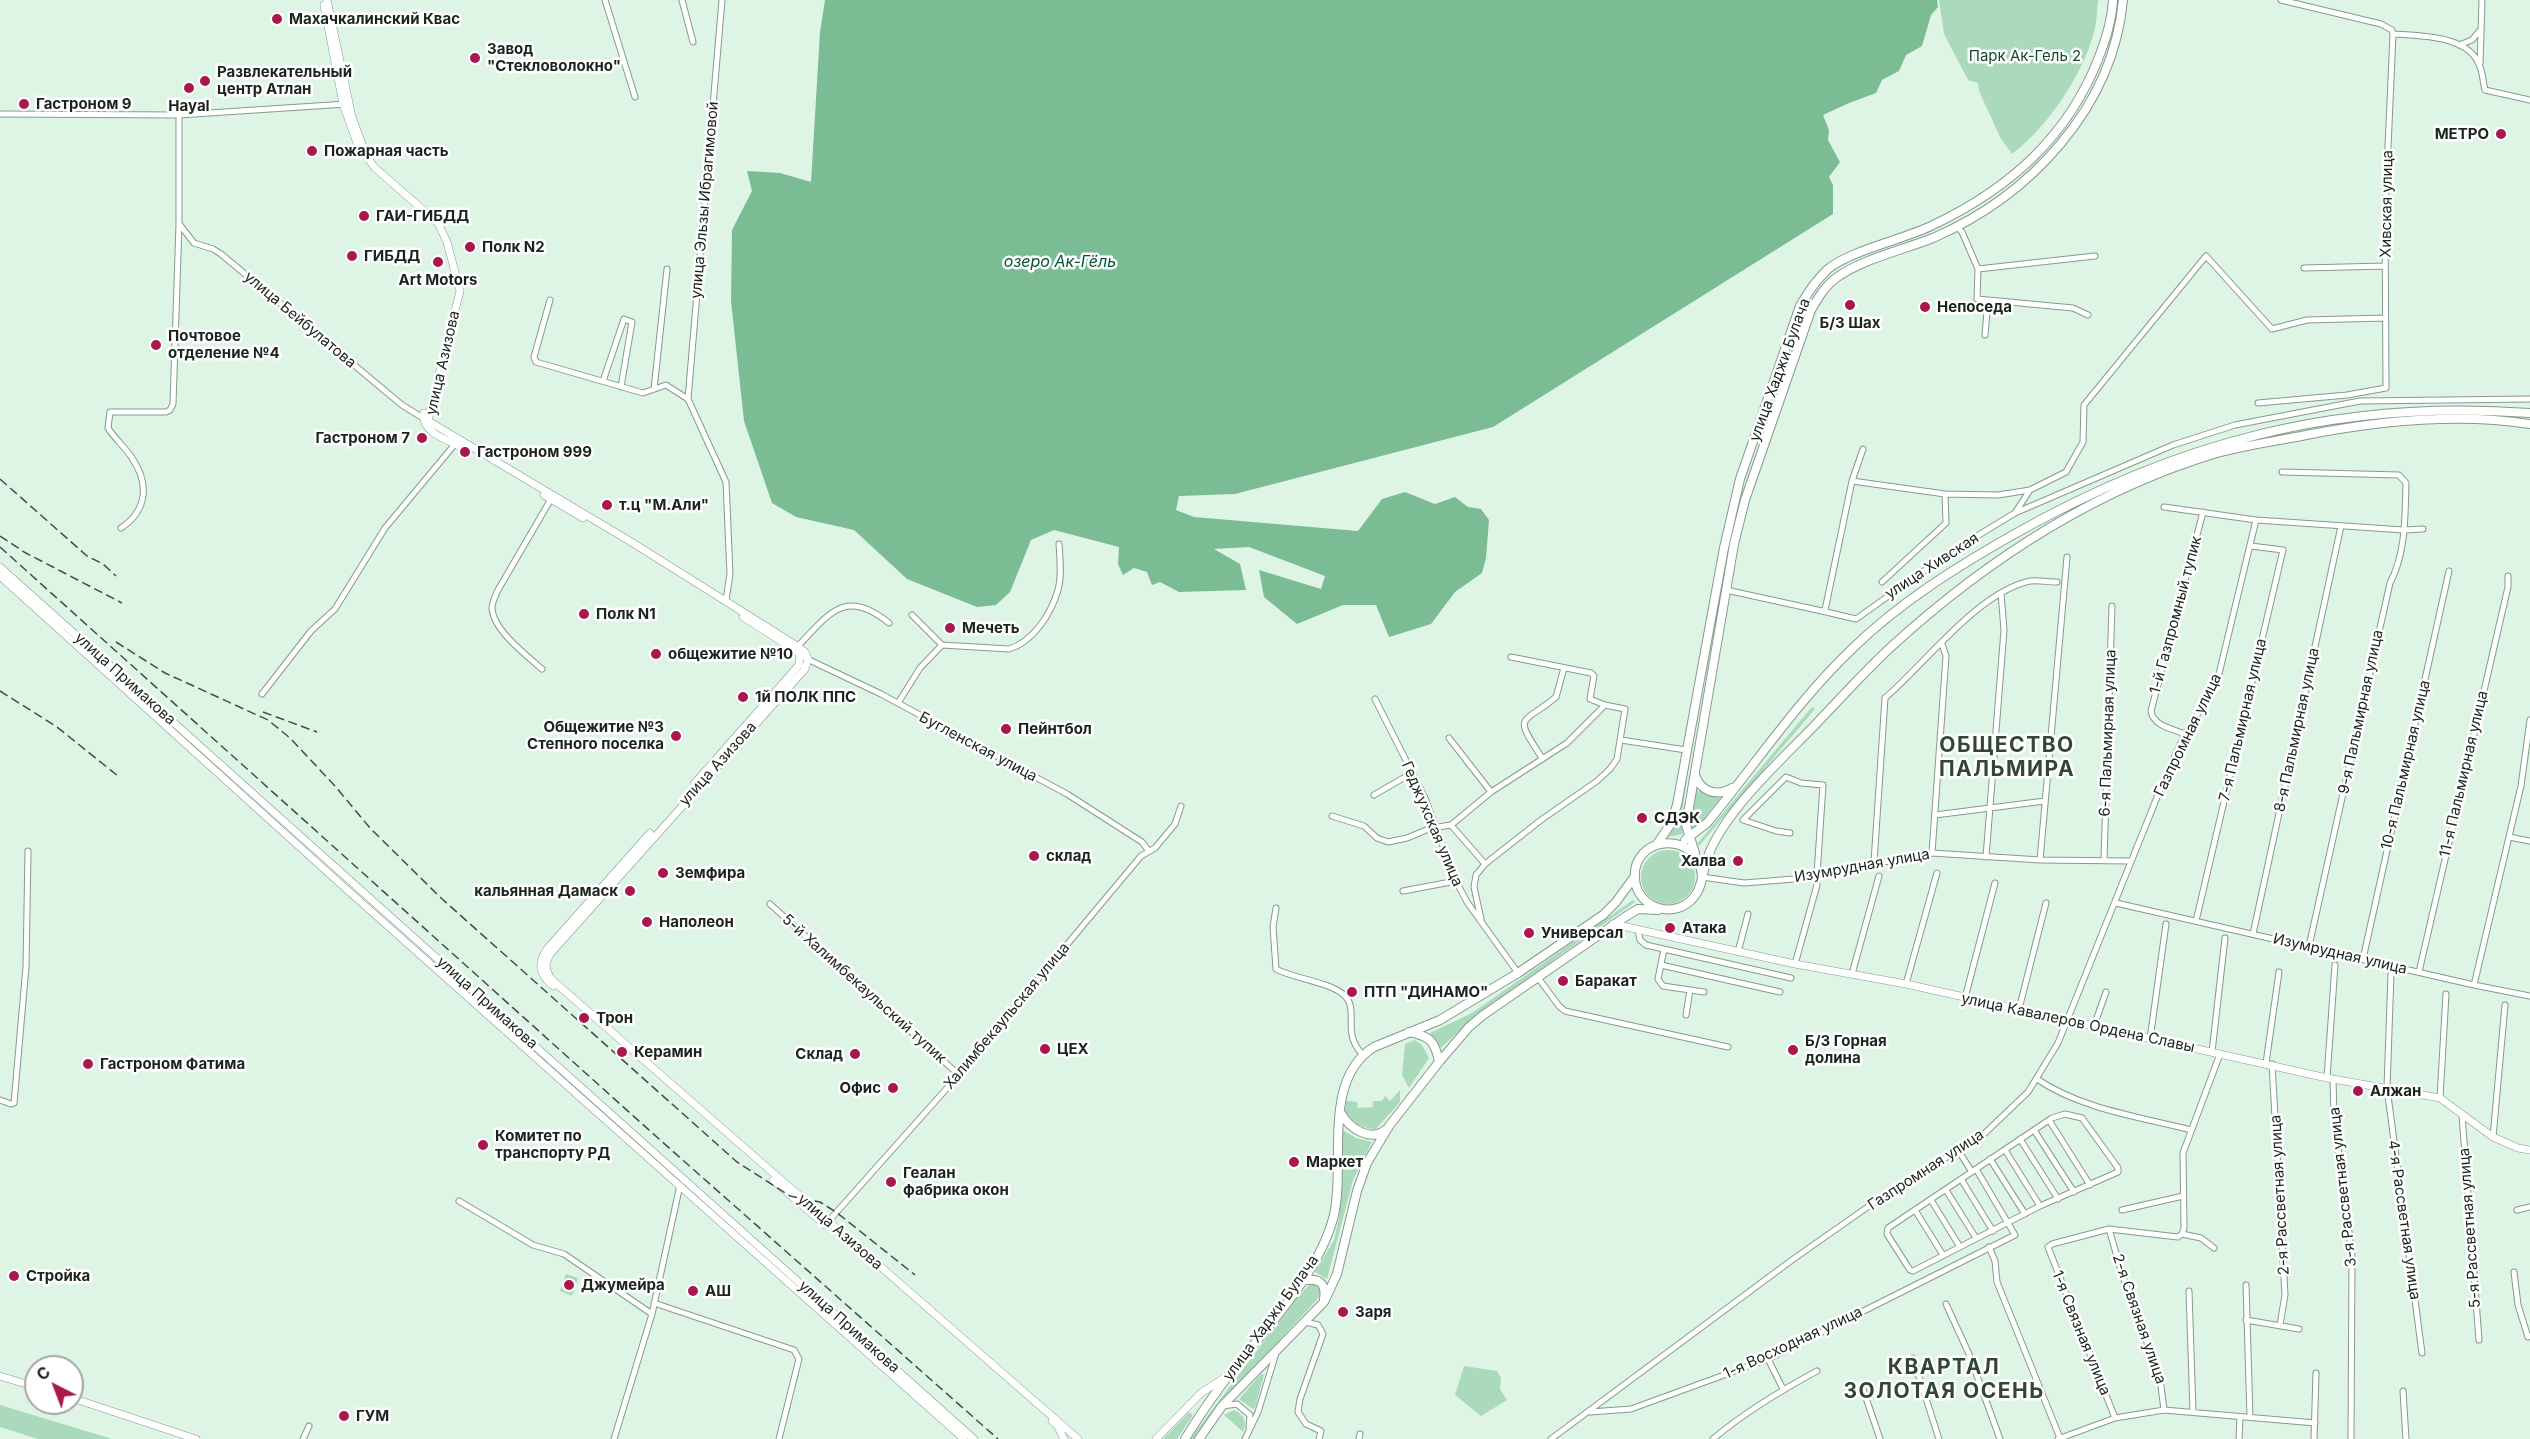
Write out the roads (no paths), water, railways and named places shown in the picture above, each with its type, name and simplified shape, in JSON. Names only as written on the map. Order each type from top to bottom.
[{"type":"main road","name":"улица Азизова","points":[[325,0],[346,104],[368,166],[436,227],[456,290],[423,418],[429,430],[551,499],[795,648]]},
{"type":"main road","name":"улица Хаджи Булача","points":[[1657,844],[1667,832],[1674,814],[1716,589],[1740,479],[1800,306],[1813,284],[1829,268],[1952,216],[2004,183],[2042,151],[2078,102],[2092,74],[2109,27],[2113,0]]},
{"type":"main road","name":"улица Хаджи Булача","points":[[1689,839],[1686,825],[1697,752],[1734,544],[1753,471],[1810,310],[1836,278],[1855,267],[1956,226],[2005,196],[2034,171],[2068,136],[2094,95],[2119,29],[2123,0]]},
{"type":"main road","points":[[2109,27],[2119,29]]},
{"type":"main road","name":"улица Азизова","points":[[346,104],[366,155],[374,166],[442,229],[460,291],[428,418],[430,423],[726,600],[795,648],[804,658],[542,956],[540,971],[548,981],[826,1223],[1078,1439]]},
{"type":"main road","points":[[1866,251],[1872,261]]},
{"type":"main road","points":[[1363,1055],[1374,1047],[1456,1012],[1603,915],[1616,902],[1635,876],[1642,855],[1657,844],[1678,844],[1689,839],[1707,823],[1834,667],[1874,628],[1918,594],[1972,559],[2081,498],[2156,465],[2194,452],[2263,432],[2308,423],[2374,414],[2432,410],[2530,413]]},
{"type":"main road","points":[[1635,876],[1637,888],[1643,898],[1654,907],[1678,908],[1691,901],[1700,888],[1714,842],[1734,814],[1769,774],[1889,649],[1947,599],[2018,546],[2064,518],[2113,493],[2229,451],[2361,424],[2414,421],[2510,421],[2530,424]]},
{"type":"main road","name":"улица Примакова","points":[[0,567],[964,1439]]},
{"type":"main road","name":"улица Примакова","points":[[0,576],[344,887],[974,1439]]},
{"type":"main road","points":[[1716,589],[1726,590]]},
{"type":"main road","points":[[1686,750],[1697,752]]},
{"type":"main road","points":[[1694,773],[1700,785],[1713,792],[1724,792],[1737,784]]},
{"type":"main road","points":[[1689,839],[1702,877]]},
{"type":"main road","points":[[1678,844],[1691,851],[1698,861]]},
{"type":"main road","name":"улица Хаджи Булача","points":[[1199,1439],[1222,1406],[1324,1302],[1337,1274],[1357,1191],[1367,1163],[1389,1126],[1469,1027],[1613,924],[1638,909],[1664,909]]},
{"type":"main road","name":"улица Кавалеров Ордена Славы","points":[[1613,924],[1795,964],[1906,984],[2330,1078],[2440,1098],[2493,1137],[2518,1148],[2530,1150]]},
{"type":"main road","points":[[1408,1032],[1428,1038],[1436,1047],[1439,1062]]},
{"type":"main road","name":"улица Хаджи Булача","points":[[1185,1439],[1231,1372],[1302,1281],[1325,1242],[1334,1213],[1340,1111],[1344,1088],[1363,1055]]},
{"type":"main road","points":[[1340,1111],[1351,1127],[1366,1133],[1378,1134],[1389,1126]]},
{"type":"main road","points":[[1302,1281],[1319,1280],[1325,1292],[1324,1302]]},
{"type":"main road","points":[[1156,1439],[1202,1393],[1231,1372]]},
{"type":"main road","points":[[0,1376],[24,1383]]},
{"type":"main road","points":[[1202,1393],[1212,1400]]},
{"type":"main road","points":[[84,1402],[196,1439]]},
{"type":"main road","name":"улица Азизова","points":[[1058,1423],[1064,1439]]},
{"type":"street","points":[[605,0],[634,97]]},
{"type":"street","points":[[682,0],[693,42]]},
{"type":"street","name":"улица Эльзы Ибрагимовой","points":[[688,399],[722,0]]},
{"type":"street","points":[[2281,0],[2381,24],[2392,30],[2394,34],[2434,37],[2459,45],[2480,65]]},
{"type":"street","points":[[2482,0],[2480,65],[2485,90],[2530,100]]},
{"type":"street","points":[[2459,45],[2472,40],[2481,29]]},
{"type":"street","name":"Хивская улица","points":[[2258,403],[2347,395],[2386,388],[2385,215],[2394,34]]},
{"type":"street","points":[[0,114],[179,115],[346,104]]},
{"type":"street","points":[[122,528],[138,513],[143,497],[144,481],[132,457],[108,428],[107,420],[110,412],[166,412],[173,404],[179,224],[179,115]]},
{"type":"street","name":"улица Бейбулатова","points":[[179,224],[191,240],[213,249],[402,405],[423,418]]},
{"type":"street","points":[[1956,226],[1962,232],[1978,269],[1977,299],[2073,308],[2088,315]]},
{"type":"street","points":[[1978,269],[2095,256]]},
{"type":"street","points":[[1852,481],[1946,494],[1998,495],[2030,490],[2066,472],[2083,442],[2084,405],[2206,256],[2272,329],[2307,320],[2385,318]]},
{"type":"street","points":[[2304,268],[2385,266]]},
{"type":"street","points":[[654,389],[667,269]]},
{"type":"street","points":[[550,300],[535,360],[643,393],[666,385],[688,399],[726,482],[730,574],[726,600]]},
{"type":"street","points":[[1985,335],[1988,300]]},
{"type":"street","points":[[603,381],[624,319],[633,322],[621,387]]},
{"type":"street","points":[[2015,513],[2173,445],[2235,425],[2360,401],[2530,399]]},
{"type":"street","points":[[262,694],[311,631],[335,609],[385,528],[455,444]]},
{"type":"street","points":[[1824,610],[1852,481],[1863,449]]},
{"type":"street","name":"9-я Пальмирная улица","points":[[2282,472],[2362,472],[2399,475],[2406,483],[2404,530],[2398,568],[2390,583],[2309,946]]},
{"type":"street","name":"улица Хивская","points":[[1726,590],[1824,610],[1856,619],[1949,553],[2015,513],[2030,490]]},
{"type":"street","points":[[1882,582],[1946,523],[1946,494]]},
{"type":"street","points":[[542,669],[507,636],[496,618],[492,604],[551,499]]},
{"type":"street","points":[[2164,507],[2256,520],[2404,530],[2423,529]]},
{"type":"street","name":"1-й Газпромный тупик","points":[[2185,734],[2156,723],[2151,711],[2203,512]]},
{"type":"street","name":"Газпромная улица","points":[[1551,1439],[1792,1260],[1879,1199],[1984,1134],[2011,1110],[2037,1079],[2058,1043],[2185,734],[2218,678],[2256,520]]},
{"type":"street","name":"8-я Пальмирная улица","points":[[2253,934],[2341,526]]},
{"type":"street","points":[[912,615],[942,645],[1009,649],[1019,646],[1039,628],[1059,589],[1059,544]]},
{"type":"street","name":"7-я Пальмирная улица","points":[[2196,921],[2283,550],[2251,546]]},
{"type":"street","points":[[2040,860],[2067,557]]},
{"type":"street","name":"10-я Пальмирная улица","points":[[2363,959],[2449,571]]},
{"type":"street","name":"11-я Пальмирная улица","points":[[2419,972],[2508,586],[2508,576]]},
{"type":"street","points":[[1874,862],[1885,698],[1969,616],[2001,593],[2032,581],[2058,582]]},
{"type":"street","points":[[1986,857],[2004,630],[2001,593]]},
{"type":"street","points":[[795,648],[832,611],[844,607],[859,605],[874,611],[889,623]]},
{"type":"street","name":"6-я Пальмирная улица","points":[[2104,860],[2112,606]]},
{"type":"street","points":[[1932,853],[1946,656],[1942,644]]},
{"type":"street","points":[[898,703],[920,668],[942,645]]},
{"type":"street","points":[[1481,919],[1474,887],[1476,875],[1485,864],[1541,820],[1597,781],[1617,759],[1626,711],[1623,707],[1605,705],[1590,699],[1592,673],[1511,657]]},
{"type":"street","name":"Бугленская улица","points":[[804,658],[898,703],[1067,794],[1142,842],[1148,850]]},
{"type":"street","points":[[1542,758],[1524,731],[1524,724],[1527,716],[1556,697],[1564,668]]},
{"type":"street","name":"Геджухская улица","points":[[1376,699],[1437,826],[1456,881],[1467,902],[1518,973]]},
{"type":"street","points":[[1332,816],[1364,826],[1382,841],[1407,838],[1437,826],[1451,825],[1491,792],[1567,743],[1605,705]]},
{"type":"street","points":[[2474,985],[2521,786],[2530,720]]},
{"type":"street","points":[[1449,738],[1491,792]]},
{"type":"street","points":[[1621,740],[1686,750]]},
{"type":"street","points":[[1374,795],[1412,774]]},
{"type":"street","points":[[1790,833],[1743,820],[1786,777],[1801,783],[1823,785],[1817,874]]},
{"type":"street","points":[[2521,786],[2530,788]]},
{"type":"street","points":[[1935,815],[2045,801]]},
{"type":"street","name":"Халимбекаульская улица","points":[[826,1223],[958,1074],[1141,856],[1155,848],[1175,824],[1181,806]]},
{"type":"street","points":[[1451,825],[1485,864]]},
{"type":"street","points":[[2509,837],[2530,841]]},
{"type":"street","points":[[0,1100],[14,1103],[26,967],[28,851]]},
{"type":"street","name":"Изумрудная улица","points":[[1702,877],[1744,883],[1817,874],[1932,853],[2040,860],[2131,861]]},
{"type":"street","points":[[1906,984],[1937,873]]},
{"type":"street","points":[[1852,974],[1879,876]]},
{"type":"street","points":[[1403,891],[1456,881]]},
{"type":"street","points":[[1965,998],[1995,883]]},
{"type":"street","points":[[1795,964],[1817,885]]},
{"type":"street","points":[[2019,1009],[2046,903]]},
{"type":"street","name":"Изумрудная улица","points":[[2116,903],[2530,996]]},
{"type":"street","name":"5-й Халимбекаульский тупик","points":[[770,904],[958,1074]]},
{"type":"street","points":[[1276,908],[1272,927],[1276,969],[1345,996],[1351,1009],[1352,1041],[1363,1055]]},
{"type":"street","points":[[1738,966],[1748,914]]},
{"type":"street","points":[[2150,1039],[2166,924]]},
{"type":"street","points":[[1638,930],[1642,944],[1791,978]]},
{"type":"street","points":[[2109,1229],[2178,1237],[2182,1234],[2184,1228],[2182,1161],[2216,1053],[2224,938]]},
{"type":"street","points":[[1664,949],[1659,983],[1663,986],[1704,992]]},
{"type":"street","points":[[1661,965],[1780,992]]},
{"type":"street","name":"3-я Рассветная улица","points":[[2335,965],[2330,1078],[2352,1255],[2351,1439]]},
{"type":"street","name":"2-я Рассветная улица","points":[[2279,972],[2269,1064],[2285,1295],[2280,1325]]},
{"type":"street","name":"4-я Рассветная улица","points":[[2391,974],[2387,1088],[2422,1353]]},
{"type":"street","points":[[1539,979],[1565,1011],[1728,1047]]},
{"type":"street","points":[[1686,1015],[1690,990]]},
{"type":"street","points":[[2094,1026],[2106,992]]},
{"type":"street","points":[[2440,1098],[2446,994]]},
{"type":"street","points":[[2493,1137],[2505,1005]]},
{"type":"street","points":[[2037,1079],[2077,1099],[2191,1130]]},
{"type":"street","points":[[2065,1114],[2082,1118],[2118,1168],[2115,1174],[2040,1206],[1914,1271],[1908,1268],[1886,1231],[2034,1130],[2049,1120],[2065,1114]]},
{"type":"street","name":"5-я Рассветная улица","points":[[2462,1115],[2479,1340]]},
{"type":"street","points":[[2049,1120],[2090,1185]]},
{"type":"street","points":[[2034,1130],[2074,1192]]},
{"type":"street","points":[[2020,1140],[2058,1199]]},
{"type":"street","points":[[1958,1150],[2009,1223]]},
{"type":"street","points":[[2005,1150],[2040,1206]]},
{"type":"street","points":[[1990,1160],[2025,1214]]},
{"type":"street","points":[[1961,1179],[1993,1231]]},
{"type":"street","points":[[614,1439],[652,1314],[681,1182]]},
{"type":"street","points":[[1946,1190],[1976,1238]]},
{"type":"street","points":[[2122,1210],[2182,1196]]},
{"type":"street","points":[[1931,1200],[1959,1247]]},
{"type":"street","points":[[459,1201],[533,1245],[564,1254],[652,1314]]},
{"type":"street","points":[[2517,1210],[2530,1207]]},
{"type":"street","points":[[1915,1210],[1943,1255]]},
{"type":"street","name":"1-я Восходная улица","points":[[1588,1413],[1631,1409],[1768,1359],[2015,1235],[2009,1223]]},
{"type":"street","name":"1-я Связная улица","points":[[2109,1229],[2052,1244],[2048,1248],[2115,1419]]},
{"type":"street","name":"2-я Связная улица","points":[[2109,1229],[2123,1278],[2160,1378],[2164,1410]]},
{"type":"street","points":[[2182,1234],[2201,1238],[2214,1248]]},
{"type":"street","points":[[1989,1247],[1995,1261],[1997,1282],[2059,1438],[2115,1419],[2164,1410],[2314,1423]]},
{"type":"street","points":[[2514,1272],[2518,1305],[2528,1337],[2530,1336]]},
{"type":"street","points":[[2246,1285],[2250,1418]]},
{"type":"street","points":[[2189,1291],[2193,1412]]},
{"type":"street","points":[[654,1303],[794,1350],[798,1354],[799,1359],[779,1439]]},
{"type":"street","points":[[1946,1304],[1969,1354],[2000,1439]]},
{"type":"street","points":[[2246,1320],[2300,1329]]},
{"type":"street","points":[[1304,1322],[1315,1323],[1323,1330],[1322,1339],[1300,1399],[1298,1412],[1306,1424],[1321,1431],[1319,1439]]},
{"type":"street","points":[[1245,1438],[1258,1413],[1277,1348]]},
{"type":"street","points":[[1913,1358],[1939,1439]]},
{"type":"street","points":[[1768,1359],[1783,1389]]},
{"type":"street","points":[[1713,1439],[1783,1389],[1817,1371]]},
{"type":"street","points":[[2314,1439],[2316,1373]]},
{"type":"street","points":[[1862,1386],[1880,1439]]},
{"type":"street","points":[[2403,1391],[2406,1439]]},
{"type":"street","points":[[1222,1406],[1237,1404],[1250,1415],[1245,1438]]},
{"type":"street","points":[[2239,1439],[2240,1416]]},
{"type":"street","points":[[303,1439],[309,1425]]},
{"type":"water","name":"озеро Ак-Гёль","points":[[825,0],[1937,0],[1938,7],[1931,15],[1922,46],[1906,55],[1899,71],[1882,80],[1876,93],[1823,115],[1829,130],[1828,140],[1840,162],[1829,177],[1833,185],[1833,214],[1493,427],[1235,494],[1179,496],[1176,510],[1194,517],[1358,531],[1382,499],[1405,492],[1435,504],[1455,497],[1468,507],[1481,509],[1489,520],[1486,558],[1482,573],[1455,592],[1431,624],[1389,637],[1376,605],[1343,605],[1297,624],[1264,597],[1259,570],[1321,589],[1325,576],[1249,547],[1214,549],[1240,564],[1246,590],[1179,592],[1160,582],[1152,585],[1147,572],[1134,568],[1123,575],[1118,564],[1119,547],[1054,530],[1031,540],[1010,592],[996,605],[977,607],[907,579],[854,530],[796,517],[772,503],[744,421],[731,301],[732,230],[752,191],[747,171],[780,173],[811,182],[820,32]]},
{"type":"railway","points":[[0,479],[87,556],[103,564],[116,576]]},
{"type":"railway","points":[[0,536],[24,552],[122,603]]},
{"type":"railway","points":[[0,547],[659,1139],[998,1439]]},
{"type":"railway","points":[[116,642],[165,673],[268,720],[290,738],[370,828],[441,898],[737,1162],[790,1196],[820,1202],[836,1212],[915,1275]]},
{"type":"railway","points":[[0,691],[57,727],[118,776]]},
{"type":"railway","points":[[263,712],[317,732]]},
{"type":"place","name":"Махачкалинский Квас","points":[[277,19]]},
{"type":"place","name":"Завод \"Стекловолокно\"","points":[[475,58]]},
{"type":"place","name":"Развлекательный центр Атлан","points":[[205,81]]},
{"type":"place","name":"Hayal","points":[[189,88]]},
{"type":"place","name":"Гастроном 9","points":[[24,104]]},
{"type":"place","name":"МЕТРО","points":[[2501,134]]},
{"type":"place","name":"Пожарная часть","points":[[312,151]]},
{"type":"place","name":"ГАИ-ГИБДД","points":[[364,216]]},
{"type":"place","name":"Полк N2","points":[[470,247]]},
{"type":"place","name":"ГИБДД","points":[[352,256]]},
{"type":"place","name":"Art Motors","points":[[438,262]]},
{"type":"place","name":"Б/З Шах","points":[[1850,305]]},
{"type":"place","name":"Непоседа","points":[[1925,307]]},
{"type":"place","name":"Почтовое отделение №4","points":[[156,345]]},
{"type":"place","name":"Гастроном 7","points":[[422,438]]},
{"type":"place","name":"Гастроном 999","points":[[465,452]]},
{"type":"place","name":"т.ц \"М.Али\"","points":[[607,505]]},
{"type":"place","name":"Полк N1","points":[[584,614]]},
{"type":"place","name":"Мечеть","points":[[950,628]]},
{"type":"place","name":"общежитие №10","points":[[656,654]]},
{"type":"place","name":"1й ПОЛК ППС","points":[[743,697]]},
{"type":"place","name":"Пейнтбол","points":[[1006,729]]},
{"type":"place","name":"Общежитие №3 Степного поселка","points":[[676,736]]},
{"type":"place","name":"СДЭК","points":[[1642,818]]},
{"type":"place","name":"склад","points":[[1034,856]]},
{"type":"place","name":"Халва","points":[[1738,861]]},
{"type":"place","name":"Земфира","points":[[663,873]]},
{"type":"place","name":"кальянная Дамаск","points":[[630,891]]},
{"type":"place","name":"Наполеон","points":[[647,922]]},
{"type":"place","name":"Атака","points":[[1670,928]]},
{"type":"place","name":"Универсал","points":[[1529,933]]},
{"type":"place","name":"Баракат","points":[[1563,981]]},
{"type":"place","name":"ПТП \"ДИНАМО\"","points":[[1352,992]]},
{"type":"place","name":"Трон","points":[[584,1018]]},
{"type":"place","name":"ЦЕХ","points":[[1045,1049]]},
{"type":"place","name":"Б/З Горная долина","points":[[1793,1050]]},
{"type":"place","name":"Керамин","points":[[622,1052]]},
{"type":"place","name":"Склад","points":[[855,1054]]},
{"type":"place","name":"Гастроном Фатима","points":[[88,1064]]},
{"type":"place","name":"Офис","points":[[893,1088]]},
{"type":"place","name":"Алжан","points":[[2358,1091]]},
{"type":"place","name":"Комитет по транспорту РД","points":[[483,1145]]},
{"type":"place","name":"Маркет","points":[[1294,1162]]},
{"type":"place","name":"Геалан фабрика окон","points":[[891,1182]]},
{"type":"place","name":"Стройка","points":[[14,1276]]},
{"type":"place","name":"Джумейра","points":[[569,1285]]},
{"type":"place","name":"АШ","points":[[693,1291]]},
{"type":"place","name":"Заря","points":[[1343,1312]]},
{"type":"place","name":"ГУМ","points":[[344,1416]]},
{"type":"district","name":"ОБЩЕСТВО ПАЛЬМИРА","points":[[2007,758]]},
{"type":"district","name":"КВАРТАЛ ЗОЛОТАЯ ОСЕНЬ","points":[[1944,1380]]},
{"type":"park label","name":"Парк Ак-Гель 2","points":[[2025,56]]}]
